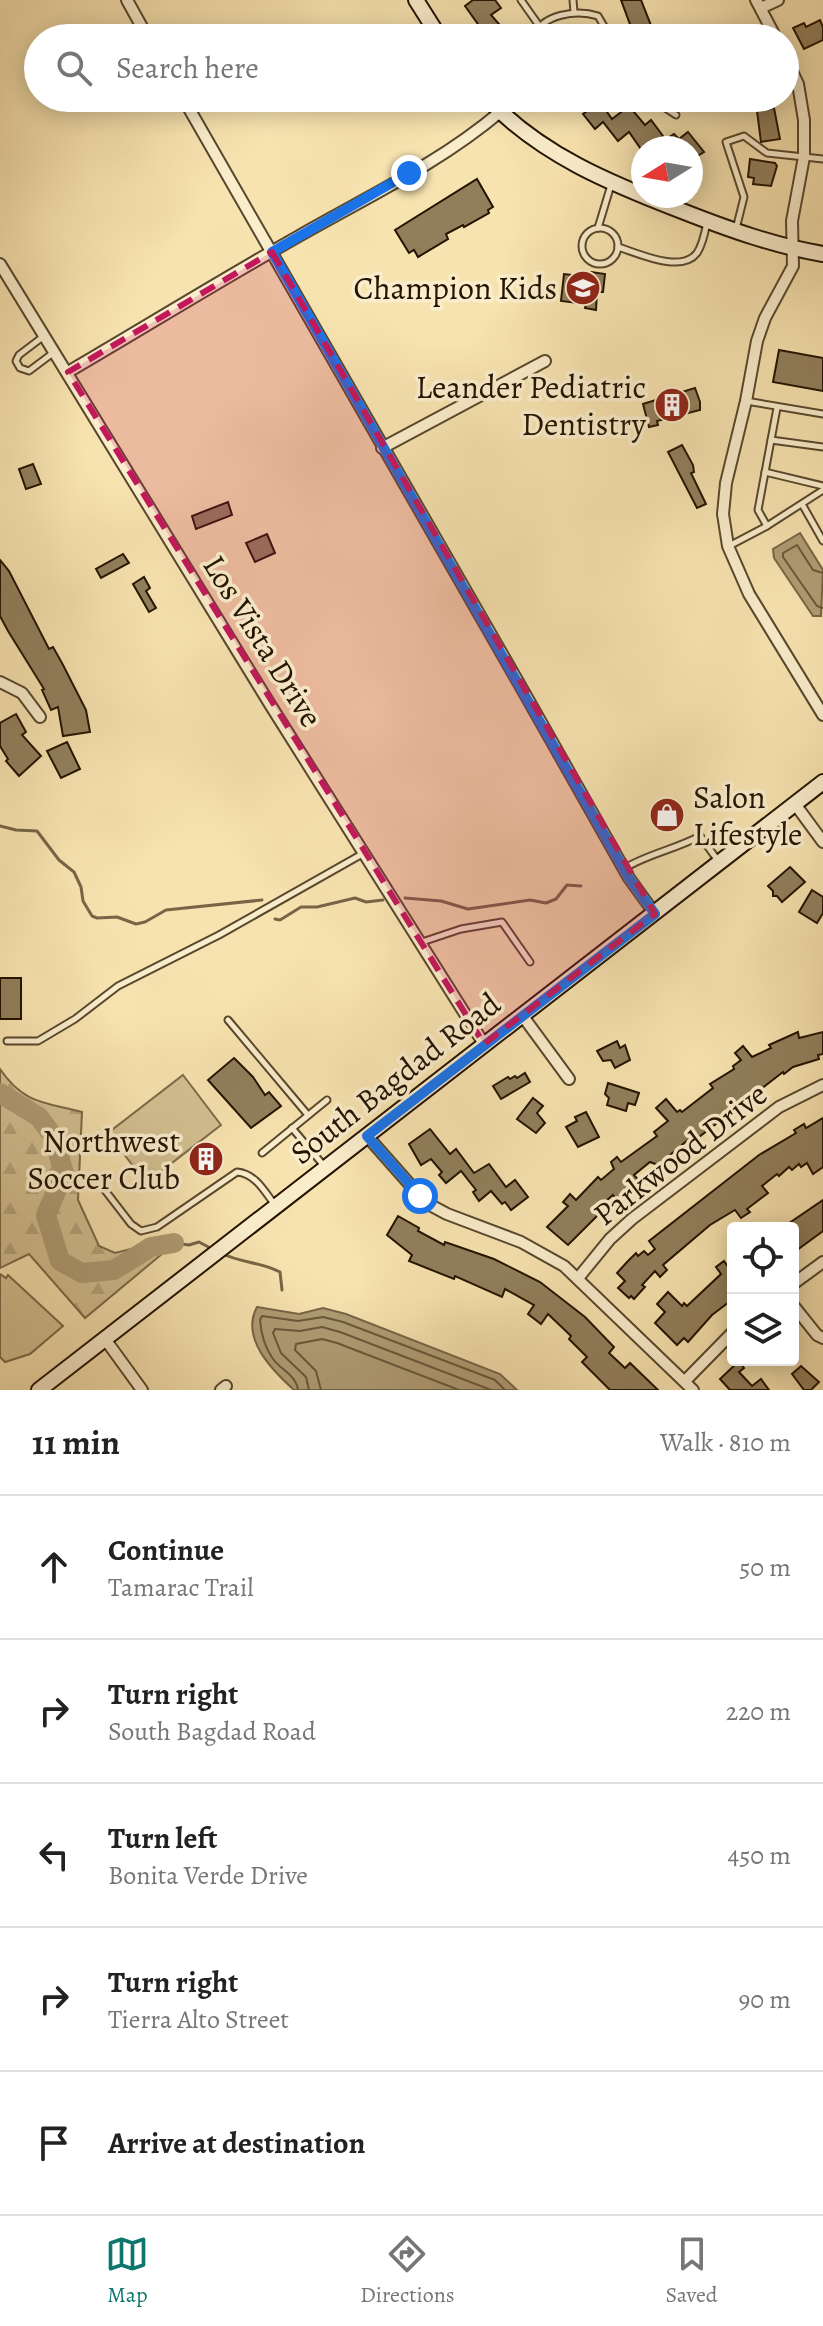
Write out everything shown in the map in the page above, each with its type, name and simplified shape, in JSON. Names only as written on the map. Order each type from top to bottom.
[{"type":"main road","points":[[416,0],[431,24]]},
{"type":"main road","points":[[500,112],[543,146],[612,184],[736,231],[793,249],[823,254]]},
{"type":"main road","name":"South Bagdad Road","points":[[39,1390],[823,782]]},
{"type":"street","points":[[127,0],[140,24]]},
{"type":"street","points":[[769,24],[759,4],[778,0]]},
{"type":"street","points":[[799,90],[804,120],[804,157],[792,221],[793,266],[765,318],[757,341],[726,483],[723,514],[728,546],[749,594],[823,715]]},
{"type":"street","points":[[191,112],[624,869],[655,914]]},
{"type":"street","points":[[68,372],[435,159],[471,136],[500,112]]},
{"type":"street","name":"Los Vista Drive","points":[[0,264],[271,706],[484,1044]]},
{"type":"street","points":[[382,448],[545,361]]},
{"type":"street","points":[[0,682],[22,693],[40,717]]},
{"type":"street","points":[[795,804],[823,842]]},
{"type":"street","points":[[522,1015],[569,1079]]},
{"type":"street","name":"Parkwood Drive","points":[[579,1277],[610,1239],[632,1219],[779,1107],[823,1085]]},
{"type":"street","points":[[367,1136],[432,1206],[539,1250],[579,1277],[693,1390]]},
{"type":"street","points":[[799,1280],[823,1262]]},
{"type":"street","points":[[799,1312],[823,1338]]},
{"type":"street","points":[[685,1381],[727,1338]]},
{"type":"street","points":[[105,1339],[142,1390]]},
{"type":"lane","points":[[521,0],[538,24]]},
{"type":"lane","points":[[573,0],[574,12]]},
{"type":"lane","points":[[545,24],[561,15],[582,10],[598,16],[603,24]]},
{"type":"lane","points":[[671,112],[676,115]]},
{"type":"lane","points":[[736,231],[744,197],[726,142],[744,136],[767,153],[823,159]]},
{"type":"lane","points":[[598,228],[612,184]]},
{"type":"lane","points":[[618,247],[681,262],[695,256],[707,221]]},
{"type":"lane","points":[[598,228],[604,228],[614,234],[618,247],[610,261],[599,263],[588,259],[583,249],[584,238],[598,228]]},
{"type":"lane","points":[[45,336],[19,355],[16,361],[20,368],[29,371],[55,351]]},
{"type":"lane","points":[[746,401],[823,414]]},
{"type":"lane","points":[[767,526],[758,510],[777,408]]},
{"type":"lane","points":[[771,440],[823,447]]},
{"type":"lane","points":[[765,472],[823,488]]},
{"type":"lane","points":[[728,546],[767,526],[823,488]]},
{"type":"lane","points":[[802,504],[823,541]]},
{"type":"lane","points":[[624,869],[638,860],[700,836],[719,863]]},
{"type":"lane","points":[[7,1041],[38,1041],[75,1019],[118,986],[219,935],[365,853]]},
{"type":"lane","points":[[422,942],[461,929],[502,922],[530,962]]},
{"type":"lane","points":[[228,1020],[308,1115]]},
{"type":"lane","points":[[262,1153],[327,1100]]},
{"type":"lane","points":[[292,1128],[326,1168]]},
{"type":"lane","points":[[104,1189],[131,1224],[141,1231],[157,1227],[237,1172],[254,1179],[275,1207]]},
{"type":"highlighted area","points":[[272,252],[655,914],[484,1044],[68,372]]},
{"type":"green space","points":[[0,1069],[26,1095],[82,1112],[78,1200],[99,1246],[115,1253],[170,1239],[168,1249],[85,1318],[29,1254],[0,1268]]},
{"type":"green space","points":[[183,1075],[221,1125],[146,1183],[108,1133]]},
{"type":"green space","points":[[0,1274],[6,1278],[8,1275],[63,1326],[30,1354],[5,1362],[0,1357]]},
{"type":"water","points":[[800,533],[823,570],[821,616],[813,616],[774,558],[773,549]]},
{"type":"water","points":[[257,1307],[299,1314],[323,1308],[346,1314],[500,1374],[517,1390],[294,1390],[268,1363],[255,1342],[253,1319]]},
{"type":"building","points":[[473,0],[495,0],[501,8],[491,15],[499,24],[478,24],[465,6]]},
{"type":"building","points":[[621,0],[641,0],[650,24],[630,24]]},
{"type":"building","points":[[820,20],[823,40],[804,49],[799,39],[799,25],[804,23],[806,27]]},
{"type":"building","points":[[586,112],[607,112],[612,119],[621,112],[634,112],[645,125],[651,120],[663,136],[632,136],[629,132],[618,141],[603,122],[595,129],[583,114]]},
{"type":"building","points":[[757,112],[775,112],[780,139],[761,142]]},
{"type":"building","points":[[750,159],[775,163],[777,166],[771,186],[753,184],[754,178],[748,177]]},
{"type":"building","points":[[477,179],[493,207],[488,210],[489,213],[446,234],[448,239],[418,257],[414,250],[409,253],[395,230]]},
{"type":"building","name":"Champion Kids","points":[[591,272],[605,274],[603,292],[597,292],[596,310],[585,308],[586,304],[561,301],[564,274],[590,277]]},
{"type":"building","points":[[779,350],[823,358],[823,391],[773,382]]},
{"type":"building","name":"Leander Pediatric Dentistry","points":[[695,388],[700,410],[657,421],[658,425],[649,427],[643,404]]},
{"type":"building","points":[[682,445],[693,465],[694,472],[691,473],[706,504],[697,508],[668,452]]},
{"type":"building","points":[[33,464],[41,484],[26,489],[19,469]]},
{"type":"building","points":[[228,502],[232,515],[196,529],[192,516]]},
{"type":"building","points":[[267,534],[275,553],[255,562],[246,543]]},
{"type":"building","points":[[123,554],[129,563],[101,578],[96,569]]},
{"type":"building","points":[[0,560],[9,571],[49,649],[53,647],[62,663],[86,710],[90,732],[63,736],[58,707],[51,710],[44,689],[0,616]]},
{"type":"building","points":[[144,577],[150,588],[146,591],[156,608],[149,612],[133,584]]},
{"type":"building","points":[[16,714],[26,732],[22,735],[41,756],[19,776],[6,761],[8,759],[0,746],[0,723]]},
{"type":"building","points":[[67,742],[80,769],[61,778],[47,751]]},
{"type":"building","name":"Salon Lifestyle","points":[[668,799],[679,818],[659,829],[652,817],[661,812],[657,805]]},
{"type":"building","points":[[790,867],[805,882],[782,902],[773,896],[768,886]]},
{"type":"building","points":[[812,890],[823,897],[823,913],[817,923],[799,912]]},
{"type":"building","points":[[0,978],[21,978],[21,1019],[0,1019]]},
{"type":"building","points":[[798,1032],[799,1038],[823,1032],[823,1054],[818,1055],[819,1059],[783,1072],[658,1165],[650,1162],[634,1175],[640,1182],[616,1199],[613,1195],[599,1207],[603,1210],[568,1245],[547,1227],[568,1206],[563,1202],[570,1194],[576,1200],[598,1177],[601,1180],[614,1169],[611,1162],[617,1157],[621,1162],[657,1136],[654,1132],[668,1121],[656,1108],[666,1099],[677,1112],[682,1112],[713,1088],[710,1084],[734,1069],[733,1066],[741,1060],[735,1053],[743,1046],[752,1057],[771,1048],[769,1045]]},
{"type":"building","points":[[617,1041],[620,1048],[625,1045],[630,1060],[615,1068],[611,1060],[603,1061],[597,1051]]},
{"type":"building","points":[[234,1058],[265,1095],[269,1092],[281,1106],[251,1128],[208,1080]]},
{"type":"building","points":[[525,1073],[530,1082],[501,1099],[493,1086],[508,1077],[517,1078]]},
{"type":"building","points":[[608,1083],[639,1093],[635,1105],[628,1103],[626,1111],[607,1105],[609,1098],[605,1094]]},
{"type":"building","points":[[533,1098],[543,1106],[537,1113],[545,1123],[536,1133],[517,1119]]},
{"type":"building","points":[[586,1112],[599,1137],[578,1147],[566,1127],[577,1121],[575,1117]]},
{"type":"building","points":[[823,1118],[823,1167],[813,1174],[807,1163],[801,1167],[799,1164],[792,1170],[789,1167],[779,1176],[777,1174],[762,1186],[768,1193],[747,1209],[750,1212],[741,1218],[735,1210],[710,1225],[663,1265],[667,1270],[660,1277],[655,1271],[634,1299],[618,1288],[625,1281],[617,1273],[628,1261],[636,1253],[638,1256],[644,1251],[648,1255],[655,1249],[649,1241],[759,1155],[796,1133],[794,1130],[804,1124],[806,1128]]},
{"type":"building","points":[[430,1129],[450,1154],[456,1149],[474,1173],[489,1164],[506,1187],[515,1180],[528,1197],[511,1210],[491,1191],[479,1201],[473,1192],[476,1190],[461,1171],[446,1183],[439,1175],[442,1172],[431,1159],[421,1165],[409,1144]]},
{"type":"building","name":"Northwest Soccer Club","points":[[203,1145],[220,1160],[208,1173],[191,1158]]},
{"type":"building","points":[[823,1200],[823,1231],[799,1249],[799,1222],[791,1222]]},
{"type":"building","points":[[398,1216],[444,1245],[445,1242],[494,1259],[540,1282],[585,1317],[614,1347],[609,1353],[625,1368],[630,1363],[658,1390],[610,1390],[582,1362],[587,1357],[548,1314],[541,1324],[528,1314],[534,1305],[505,1289],[502,1297],[455,1276],[454,1279],[409,1261],[412,1255],[387,1235]]},
{"type":"building","points":[[724,1261],[727,1265],[727,1304],[688,1342],[684,1338],[677,1345],[655,1323],[665,1312],[657,1304],[668,1292],[682,1306],[684,1303],[687,1306],[721,1274],[716,1267]]},
{"type":"building","points":[[734,1366],[743,1366],[739,1372],[752,1386],[761,1379],[769,1390],[730,1390],[720,1379]]},
{"type":"building","points":[[801,1366],[819,1382],[811,1390],[804,1390],[792,1374]]},
{"type":"waterway","points":[[0,826],[37,831],[59,860],[74,872],[83,901],[92,916],[97,918],[117,917],[136,924],[166,910],[262,900]]},
{"type":"waterway","points":[[405,898],[441,901],[468,909],[530,900],[546,903],[556,899],[567,885],[581,886]]},
{"type":"waterway","points":[[275,919],[280,920],[301,907],[317,907],[355,898],[366,902],[383,900]]},
{"type":"waterway","points":[[0,1093],[39,1117],[53,1136],[64,1173],[46,1215],[60,1261],[82,1273],[114,1270],[151,1247],[174,1243]]},
{"type":"waterway","points":[[174,1243],[189,1245],[199,1242],[214,1250]]},
{"type":"waterway","points":[[221,1253],[280,1272],[282,1290]]},
{"type":"place","name":"Champion Kids","points":[[583,288]]},
{"type":"place","name":"Leander Pediatric Dentistry","points":[[672,405]]},
{"type":"place","name":"Salon Lifestyle","points":[[667,815]]},
{"type":"place","name":"Northwest Soccer Club","points":[[206,1159]]},
{"type":"route","points":[[409,173],[272,252],[629,878],[655,914],[367,1136],[420,1196]]}]
